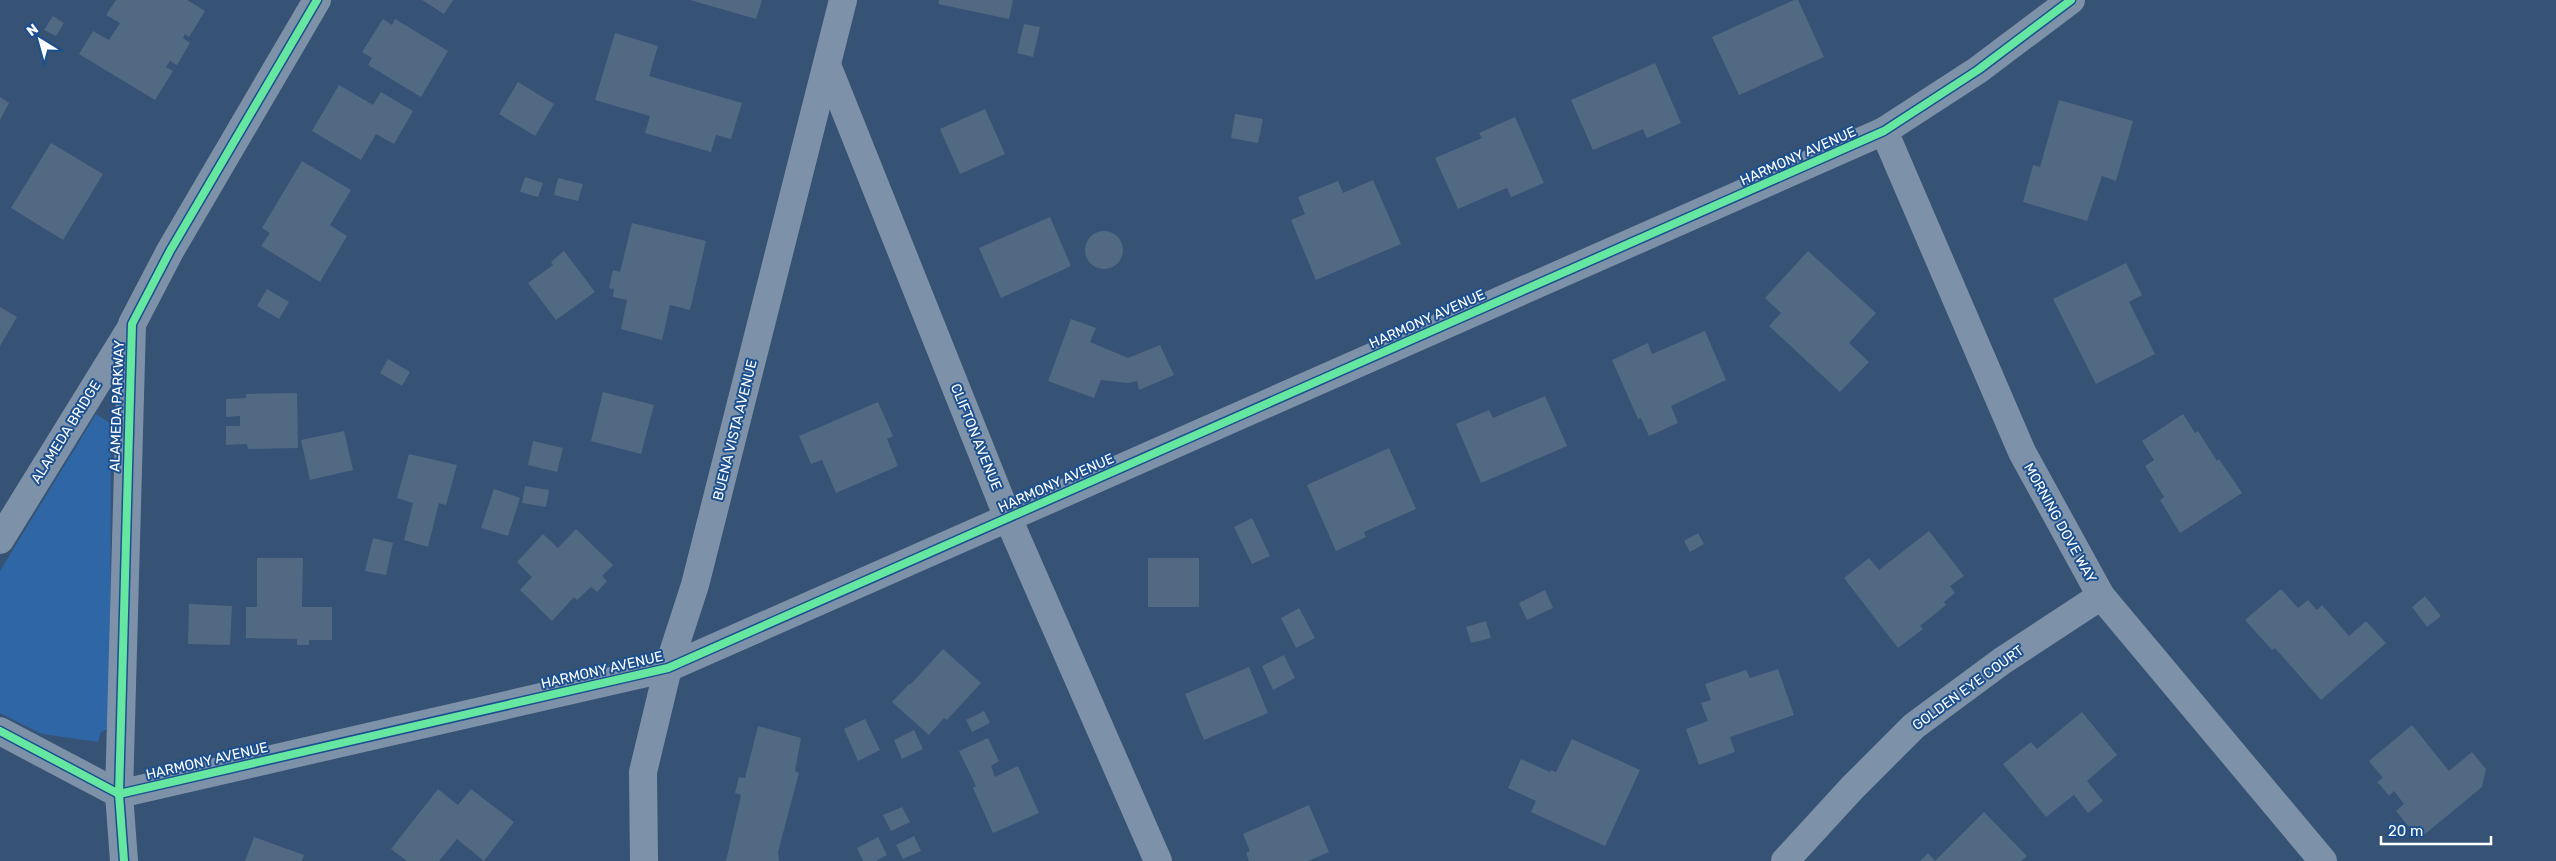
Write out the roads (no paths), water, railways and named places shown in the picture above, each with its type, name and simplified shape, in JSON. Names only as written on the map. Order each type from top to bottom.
[{"type":"street","name":"ALAMEDA PARKWAY","points":[[124,861],[119,794],[132,324],[170,251],[317,0]]},
{"type":"street","name":"BUENA VISTA AVENUE","points":[[644,861],[643,772],[668,668],[695,585],[843,0]]},
{"type":"street","name":"HARMONY AVENUE","points":[[119,794],[668,668],[1884,132],[1978,70],[2072,0]]},
{"type":"street","name":"CLIFTON AVENUE","points":[[827,65],[1008,518],[1158,861]]},
{"type":"street","name":"MORNING DOVE WAY","points":[[1884,132],[2022,452],[2101,596],[2323,861]]},
{"type":"street","name":"ALAMEDA BRIDGE","points":[[0,540],[132,324]]},
{"type":"street","name":"GOLDEN EYE COURT","points":[[1785,861],[1852,788],[1914,726],[2002,661],[2101,596]]},
{"type":"street","points":[[0,731],[119,794]]}]
